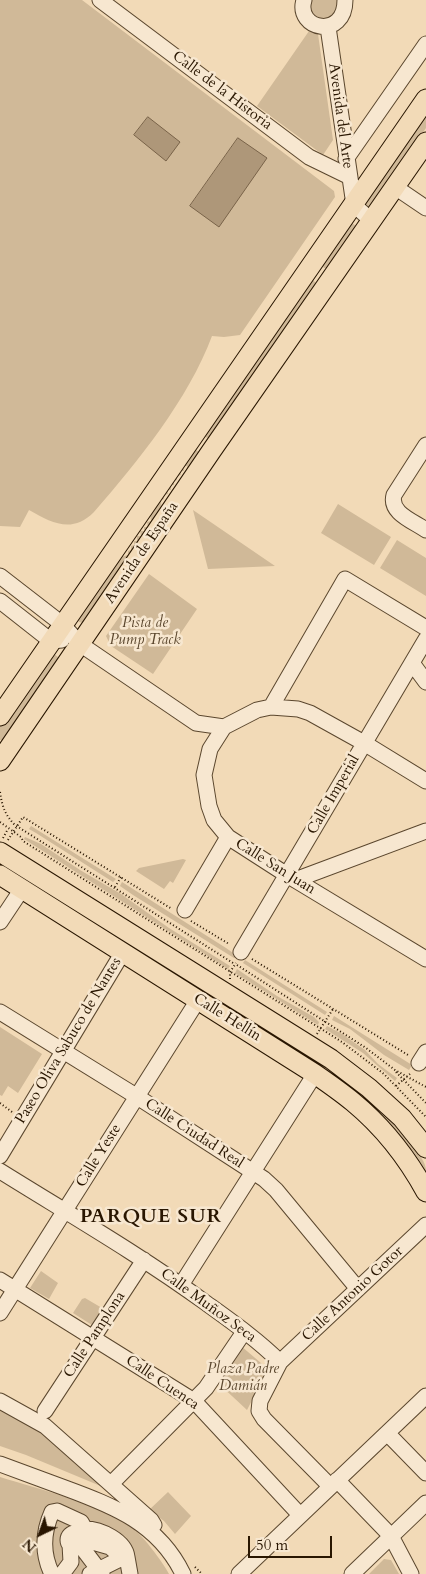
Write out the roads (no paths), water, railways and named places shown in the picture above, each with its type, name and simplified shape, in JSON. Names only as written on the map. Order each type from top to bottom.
[{"type":"main road","name":"Avenida de España","points":[[3,704],[51,642],[426,99]]},
{"type":"main road","name":"Avenida de España","points":[[1,756],[426,142]]},
{"type":"main road","name":"Calle Hellín","points":[[0,852],[331,1059],[369,1088],[402,1118],[426,1148]]},
{"type":"main road","name":"Calle Hellín","points":[[0,874],[315,1074],[354,1102],[383,1131],[414,1169],[426,1192]]},
{"type":"street","name":"Calle de la Historia","points":[[100,0],[120,6],[310,157],[348,176]]},
{"type":"street","points":[[301,1],[304,13],[309,21],[318,26],[328,27],[335,24],[342,16],[345,0]]},
{"type":"street","name":"Avenida del Arte","points":[[328,27],[348,176],[354,205]]},
{"type":"street","points":[[346,159],[426,44]]},
{"type":"street","points":[[395,187],[426,208]]},
{"type":"street","points":[[354,205],[372,221]]},
{"type":"street","points":[[310,267],[330,281]]},
{"type":"street","points":[[192,437],[212,450]]},
{"type":"street","points":[[425,448],[392,501],[394,508],[398,512],[426,530]]},
{"type":"street","points":[[0,576],[62,624],[80,644],[196,723],[224,727],[257,710],[271,707],[298,709],[310,713],[364,743],[426,781]]},
{"type":"street","points":[[271,707],[345,579],[426,628]]},
{"type":"street","points":[[0,601],[51,642],[60,640],[80,644]]},
{"type":"street","name":"Calle Imperial","points":[[241,952],[291,877],[364,743],[426,639]]},
{"type":"street","points":[[412,663],[426,682]]},
{"type":"street","points":[[196,723],[210,749]]},
{"type":"street","name":"Calle San Juan","points":[[224,727],[210,749],[204,775],[205,790],[214,820],[228,837],[426,958]]},
{"type":"street","points":[[291,877],[426,831]]},
{"type":"street","points":[[182,913],[228,837]]},
{"type":"street","points":[[0,922],[22,889]]},
{"type":"street","name":"Paseo Oliva Sabuco de Nantes","points":[[0,1156],[123,952]]},
{"type":"street","name":"Calle Yeste","points":[[0,1313],[198,1000]]},
{"type":"street","name":"Calle Ciudad Real","points":[[0,1012],[136,1096],[264,1179],[276,1190],[358,1289]]},
{"type":"street","points":[[180,1285],[315,1074]]},
{"type":"street","name":"Calle Muñoz Seca","points":[[0,1171],[144,1260],[244,1332],[280,1362]]},
{"type":"street","name":"Calle Antonio Gotor","points":[[280,1362],[426,1225]]},
{"type":"street","name":"Calle Pamplona","points":[[45,1411],[144,1260]]},
{"type":"street","name":"Calle Cuenca","points":[[0,1280],[194,1401],[300,1515]]},
{"type":"street","points":[[110,1484],[206,1388],[244,1332]]},
{"type":"street","points":[[280,1362],[260,1401],[259,1411],[264,1419],[391,1536],[411,1574]]},
{"type":"street","points":[[238,1574],[426,1396]]},
{"type":"street","points":[[0,1401],[45,1426],[151,1520],[162,1543]]},
{"type":"street","points":[[387,1433],[426,1473]]},
{"type":"street","points":[[0,1464],[103,1502],[143,1525],[162,1543],[183,1574]]},
{"type":"street","points":[[352,1574],[426,1503]]},
{"type":"street","points":[[52,1574],[48,1567],[45,1548],[46,1526],[52,1512],[57,1511],[81,1522],[70,1562],[62,1574]]},
{"type":"street","points":[[45,1548],[77,1539],[110,1547],[125,1566],[97,1573],[77,1539]]},
{"type":"district","name":"PARQUE SUR","points":[[151,1217]]},
{"type":"park label","name":"Pista de Pump Track","points":[[145,632]]},
{"type":"park label","name":"Plaza Padre Damián","points":[[243,1378]]}]
